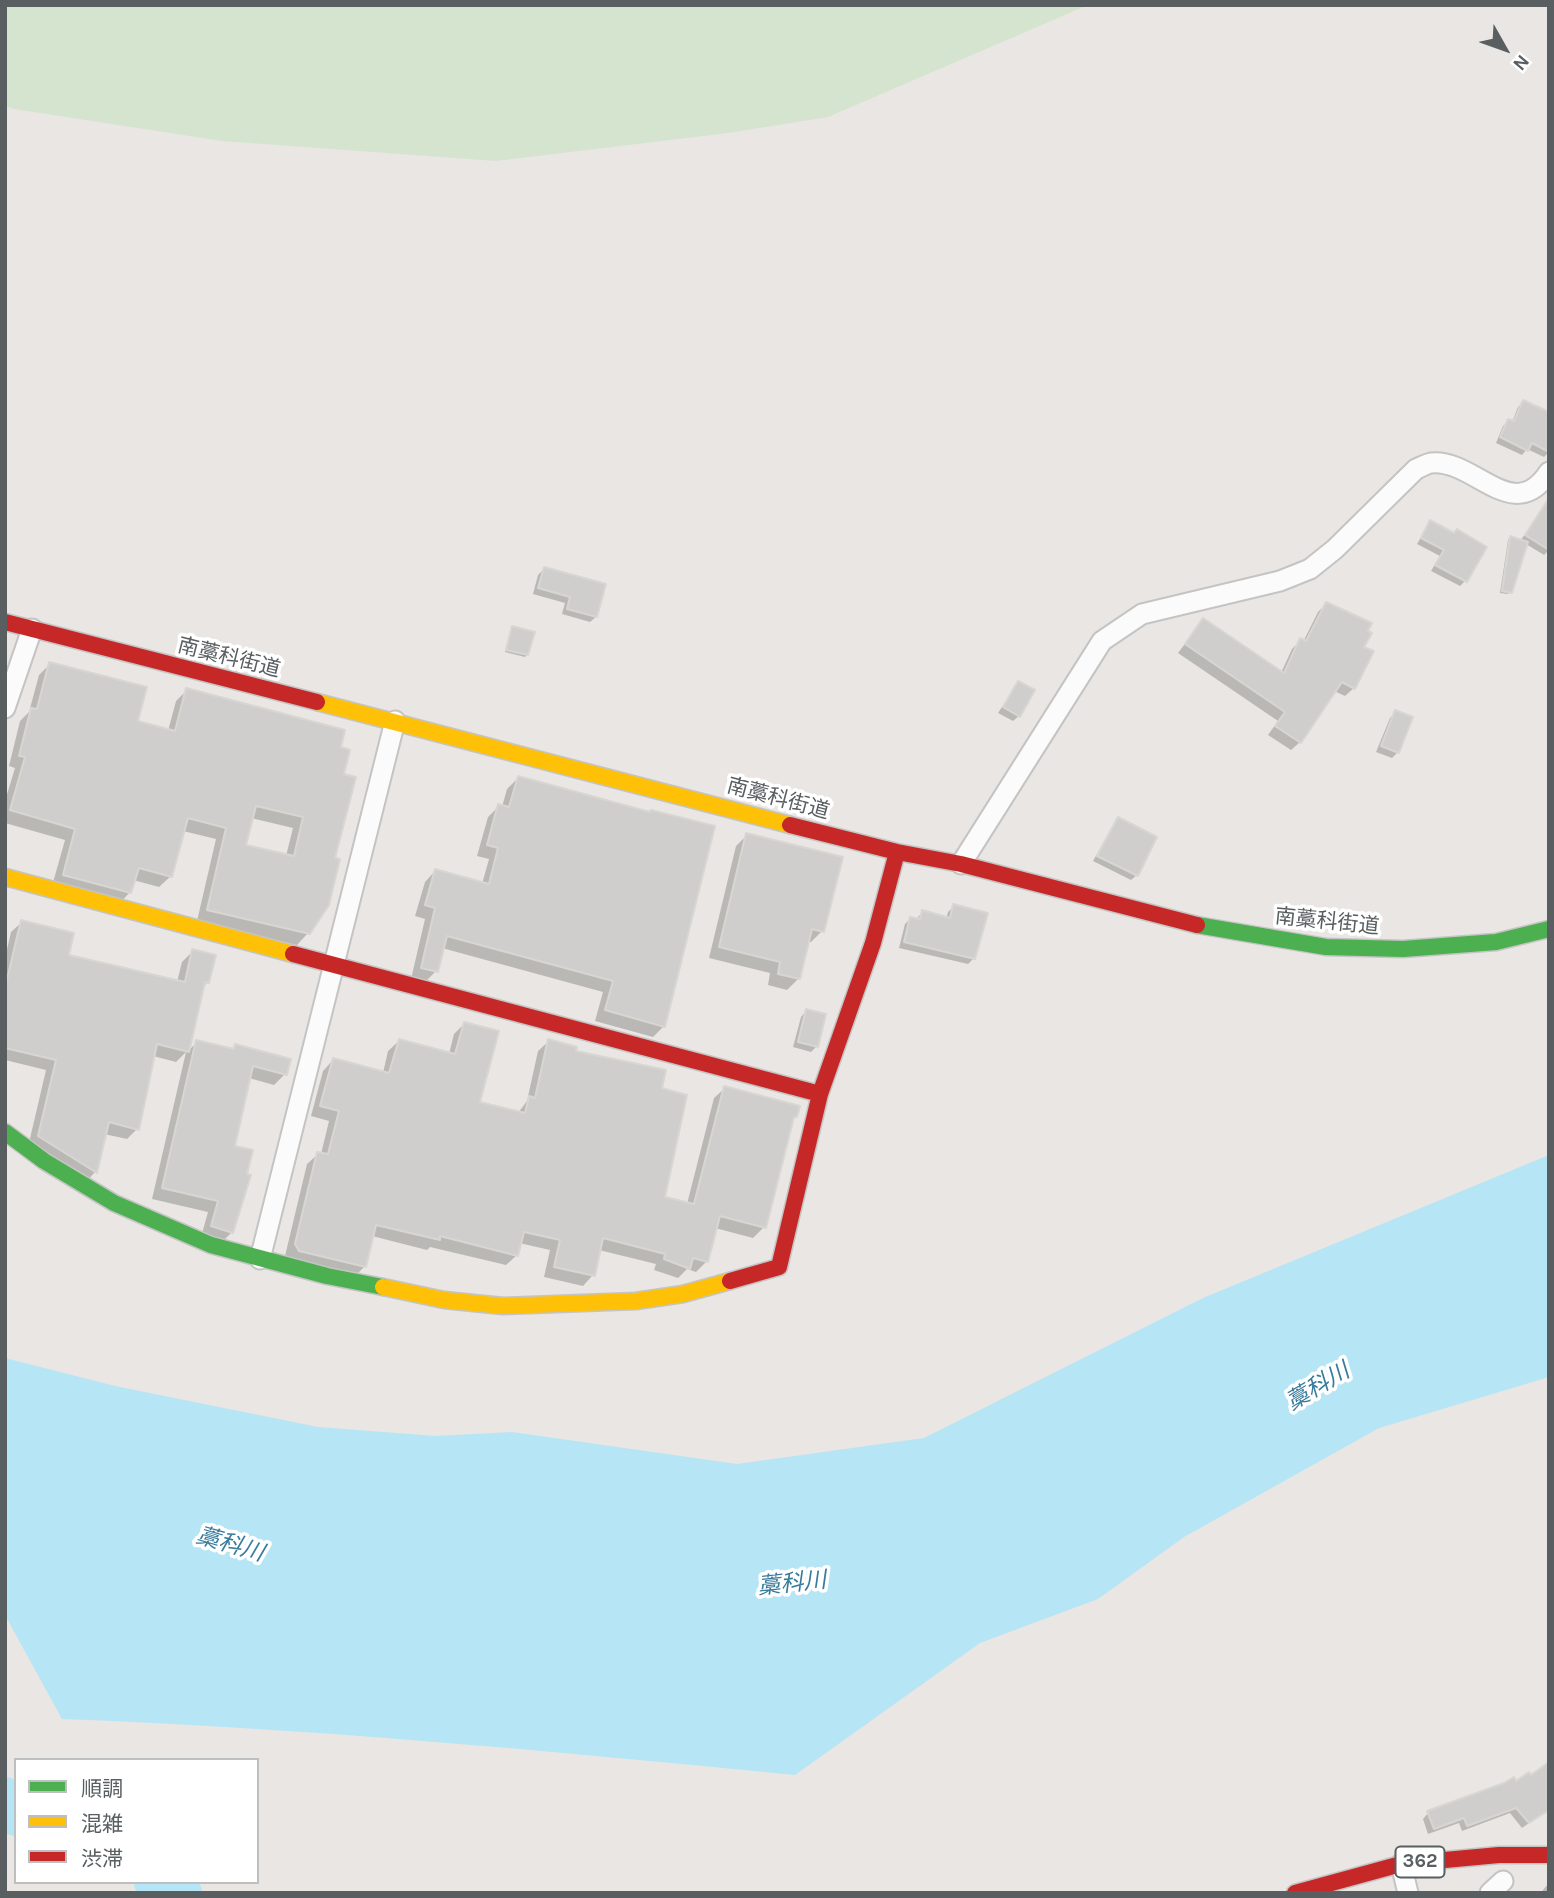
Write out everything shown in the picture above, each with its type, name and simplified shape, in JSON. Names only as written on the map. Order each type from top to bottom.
[{"type":"main road","name":"南藁科街道","points":[[5,622],[897,852],[961,864],[1206,927],[1326,947],[1403,949],[1496,942],[1549,929]]},
{"type":"main road","points":[[5,1132],[44,1161],[114,1203],[211,1245],[327,1276],[444,1300],[503,1306],[636,1301],[683,1294],[779,1267],[820,1094],[873,943],[897,852]]},
{"type":"main road","points":[[5,877],[820,1094]]},
{"type":"main road","name":"362","points":[[1295,1893],[1401,1864],[1499,1855],[1549,1855]]},
{"type":"street","points":[[961,864],[1102,641],[1112,634],[1142,614],[1280,581],[1310,569],[1335,549],[1416,468],[1433,463],[1450,466],[1518,495],[1531,491],[1542,483],[1549,472]]},
{"type":"street","points":[[5,708],[32,629]]},
{"type":"street","points":[[260,1259],[395,721]]},
{"type":"street","points":[[1401,1864],[1408,1893]]},
{"type":"green space","points":[[5,5],[1088,5],[828,117],[728,133],[496,161],[222,141],[14,109],[5,106]]},
{"type":"water","name":"藁科川","points":[[1549,1155],[1549,1377],[1379,1428],[1184,1537],[1098,1599],[980,1643],[795,1775],[337,1734],[62,1719],[5,1615],[5,1358],[115,1386],[318,1427],[435,1436],[512,1432],[737,1464],[924,1438],[1203,1298]]},
{"type":"building","points":[[1523,400],[1549,412],[1549,452],[1532,443],[1528,451],[1500,437],[1508,419],[1514,421]]},
{"type":"building","points":[[1549,498],[1549,550],[1525,535]]},
{"type":"building","points":[[1430,520],[1454,533],[1457,529],[1487,547],[1467,582],[1435,565],[1444,550],[1421,538]]},
{"type":"building","points":[[1510,536],[1528,542],[1512,593],[1502,591]]},
{"type":"building","points":[[544,567],[606,584],[597,617],[567,609],[570,597],[538,588]]},
{"type":"building","points":[[1326,602],[1372,623],[1368,631],[1372,633],[1364,647],[1374,651],[1355,689],[1342,682],[1301,743],[1275,726],[1285,712],[1185,644],[1203,618],[1284,673],[1300,638],[1306,641]]},
{"type":"building","points":[[512,626],[535,632],[528,655],[506,650]]},
{"type":"building","points":[[49,662],[147,687],[138,721],[175,731],[186,688],[345,730],[341,747],[350,750],[344,774],[356,777],[335,858],[340,859],[329,905],[310,934],[207,910],[226,828],[188,818],[172,877],[139,868],[131,893],[63,875],[75,829],[10,810],[25,757],[19,756],[31,708],[37,709]],"holes":[[[256,806],[303,817],[294,856],[246,845]]]},
{"type":"building","points":[[1018,681],[1035,690],[1020,717],[1003,707]]},
{"type":"building","points":[[1395,710],[1413,717],[1399,753],[1381,746]]},
{"type":"building","points":[[518,776],[650,812],[651,810],[715,826],[665,1027],[605,1010],[613,981],[447,936],[438,972],[421,968],[435,908],[425,905],[435,869],[489,884],[498,848],[487,845],[498,804],[509,807]]},
{"type":"building","points":[[1118,817],[1157,837],[1138,876],[1097,856]]},
{"type":"building","points":[[746,833],[843,857],[824,932],[812,929],[800,979],[778,974],[780,962],[719,947]]},
{"type":"building","points":[[953,904],[988,913],[975,959],[904,942],[910,917],[920,919],[922,910],[950,918]]},
{"type":"building","points":[[21,920],[74,933],[69,955],[185,982],[192,949],[216,955],[209,983],[205,982],[189,1052],[157,1044],[139,1130],[109,1122],[97,1173],[38,1136],[56,1060],[5,1048],[5,988]]},
{"type":"building","points":[[806,1009],[826,1014],[818,1047],[798,1042]]},
{"type":"building","points":[[464,1022],[499,1031],[480,1102],[525,1113],[529,1096],[535,1098],[548,1039],[577,1047],[576,1051],[666,1070],[662,1088],[687,1095],[665,1197],[694,1204],[724,1086],[800,1106],[797,1117],[794,1117],[766,1228],[720,1216],[708,1262],[693,1258],[690,1269],[664,1259],[665,1254],[603,1238],[595,1276],[554,1267],[560,1240],[524,1232],[518,1256],[440,1236],[440,1240],[376,1225],[366,1267],[299,1251],[295,1244],[317,1152],[328,1154],[339,1111],[320,1106],[333,1058],[389,1073],[399,1039],[455,1054]]},
{"type":"building","points":[[196,1040],[234,1049],[235,1044],[291,1059],[287,1075],[253,1066],[235,1146],[253,1150],[247,1174],[251,1175],[233,1233],[211,1226],[218,1201],[162,1188]]},
{"type":"building","points":[[1549,1762],[1549,1810],[1529,1823],[1516,1808],[1467,1826],[1464,1818],[1434,1829],[1427,1811],[1514,1777],[1516,1781],[1529,1772],[1531,1775]]},
{"type":"waterway","points":[[5,1797],[14,1813]]},
{"type":"waterway","points":[[159,1884],[182,1893]]},
{"type":"traffic: fast","points":[[1197,925],[1326,947],[1403,949],[1496,942],[1549,929]]},
{"type":"traffic: fast","points":[[5,1132],[44,1161],[114,1203],[211,1245],[327,1276],[383,1287]]},
{"type":"traffic: slow","points":[[317,702],[790,825]]},
{"type":"traffic: slow","points":[[5,877],[293,954]]},
{"type":"traffic: slow","points":[[383,1287],[444,1300],[503,1306],[636,1301],[683,1294],[730,1281]]},
{"type":"traffic: jam","points":[[5,622],[317,702]]},
{"type":"traffic: jam","points":[[790,825],[897,852],[961,864],[1197,925]]},
{"type":"traffic: jam","points":[[730,1281],[779,1267],[820,1094],[873,943],[897,852]]},
{"type":"traffic: jam","points":[[293,954],[820,1094]]},
{"type":"traffic: jam","points":[[1295,1893],[1401,1864],[1499,1855],[1549,1855]]}]
